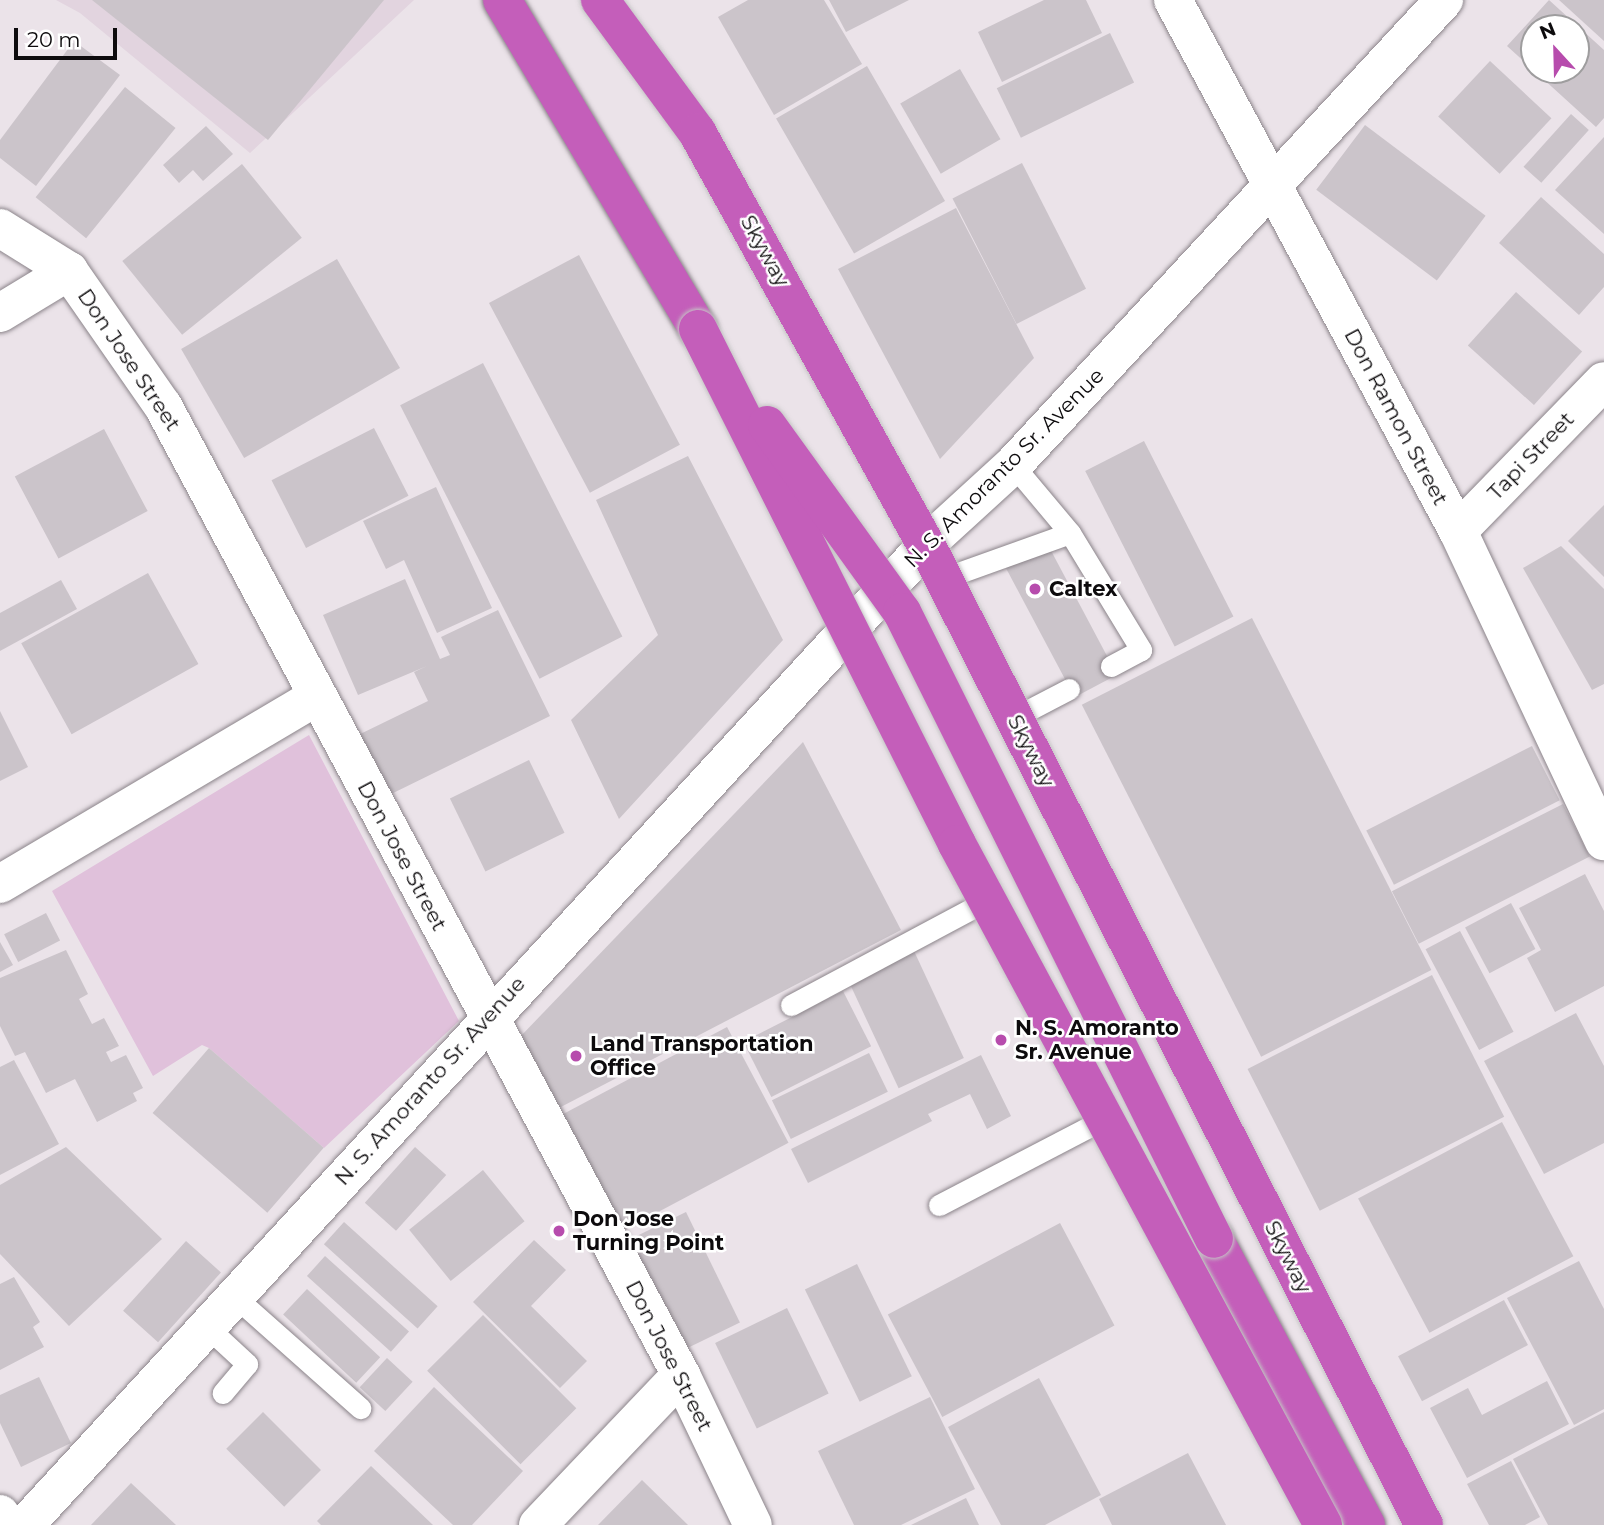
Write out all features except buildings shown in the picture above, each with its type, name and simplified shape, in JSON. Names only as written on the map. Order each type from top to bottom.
[{"type":"highway","points":[[502,0],[698,329],[957,844],[1323,1525]]},
{"type":"highway","name":"Skyway","points":[[600,0],[697,132],[930,552],[1424,1525]]},
{"type":"highway","points":[[698,329],[902,612],[1214,1239],[1366,1525]]},
{"type":"street","name":"Don Ramon Street","points":[[1173,0],[1458,531],[1604,841]]},
{"type":"street","name":"N. S. Amoranto Sr. Avenue","points":[[25,1525],[488,1017],[921,550],[1013,465],[1444,0]]},
{"type":"street","name":"Don Jose Street","points":[[0,228],[69,271],[163,406],[681,1375],[753,1525]]},
{"type":"street","points":[[0,313],[69,271]]},
{"type":"street","name":"Tapi Street","points":[[1458,531],[1604,381]]},
{"type":"street","points":[[0,884],[318,696]]},
{"type":"street","points":[[538,1525],[681,1375]]},
{"type":"street","points":[[0,1514],[8,1525]]},
{"type":"lane","points":[[1013,465],[1070,533],[1141,650],[1111,666]]},
{"type":"lane","points":[[950,576],[1070,533]]},
{"type":"lane","points":[[1021,714],[1069,689]]},
{"type":"lane","points":[[791,1005],[978,905]]},
{"type":"lane","points":[[939,1205],[1093,1125]]},
{"type":"lane","points":[[234,1296],[360,1409]]},
{"type":"lane","points":[[206,1326],[247,1364],[223,1392]]},
{"type":"shaded area","points":[[56,0],[414,0],[250,153],[80,13]]},
{"type":"shaded area","points":[[309,735],[459,1021],[324,1148],[209,1048],[202,1045],[153,1076],[52,891]]},
{"type":"place","name":"Caltex","points":[[1035,589]]},
{"type":"place","name":"N. S. Amoranto Sr. Avenue","points":[[1001,1040]]},
{"type":"place","name":"Land Transportation Office","points":[[576,1056]]},
{"type":"place","name":"Don Jose Turning Point","points":[[559,1231]]}]
